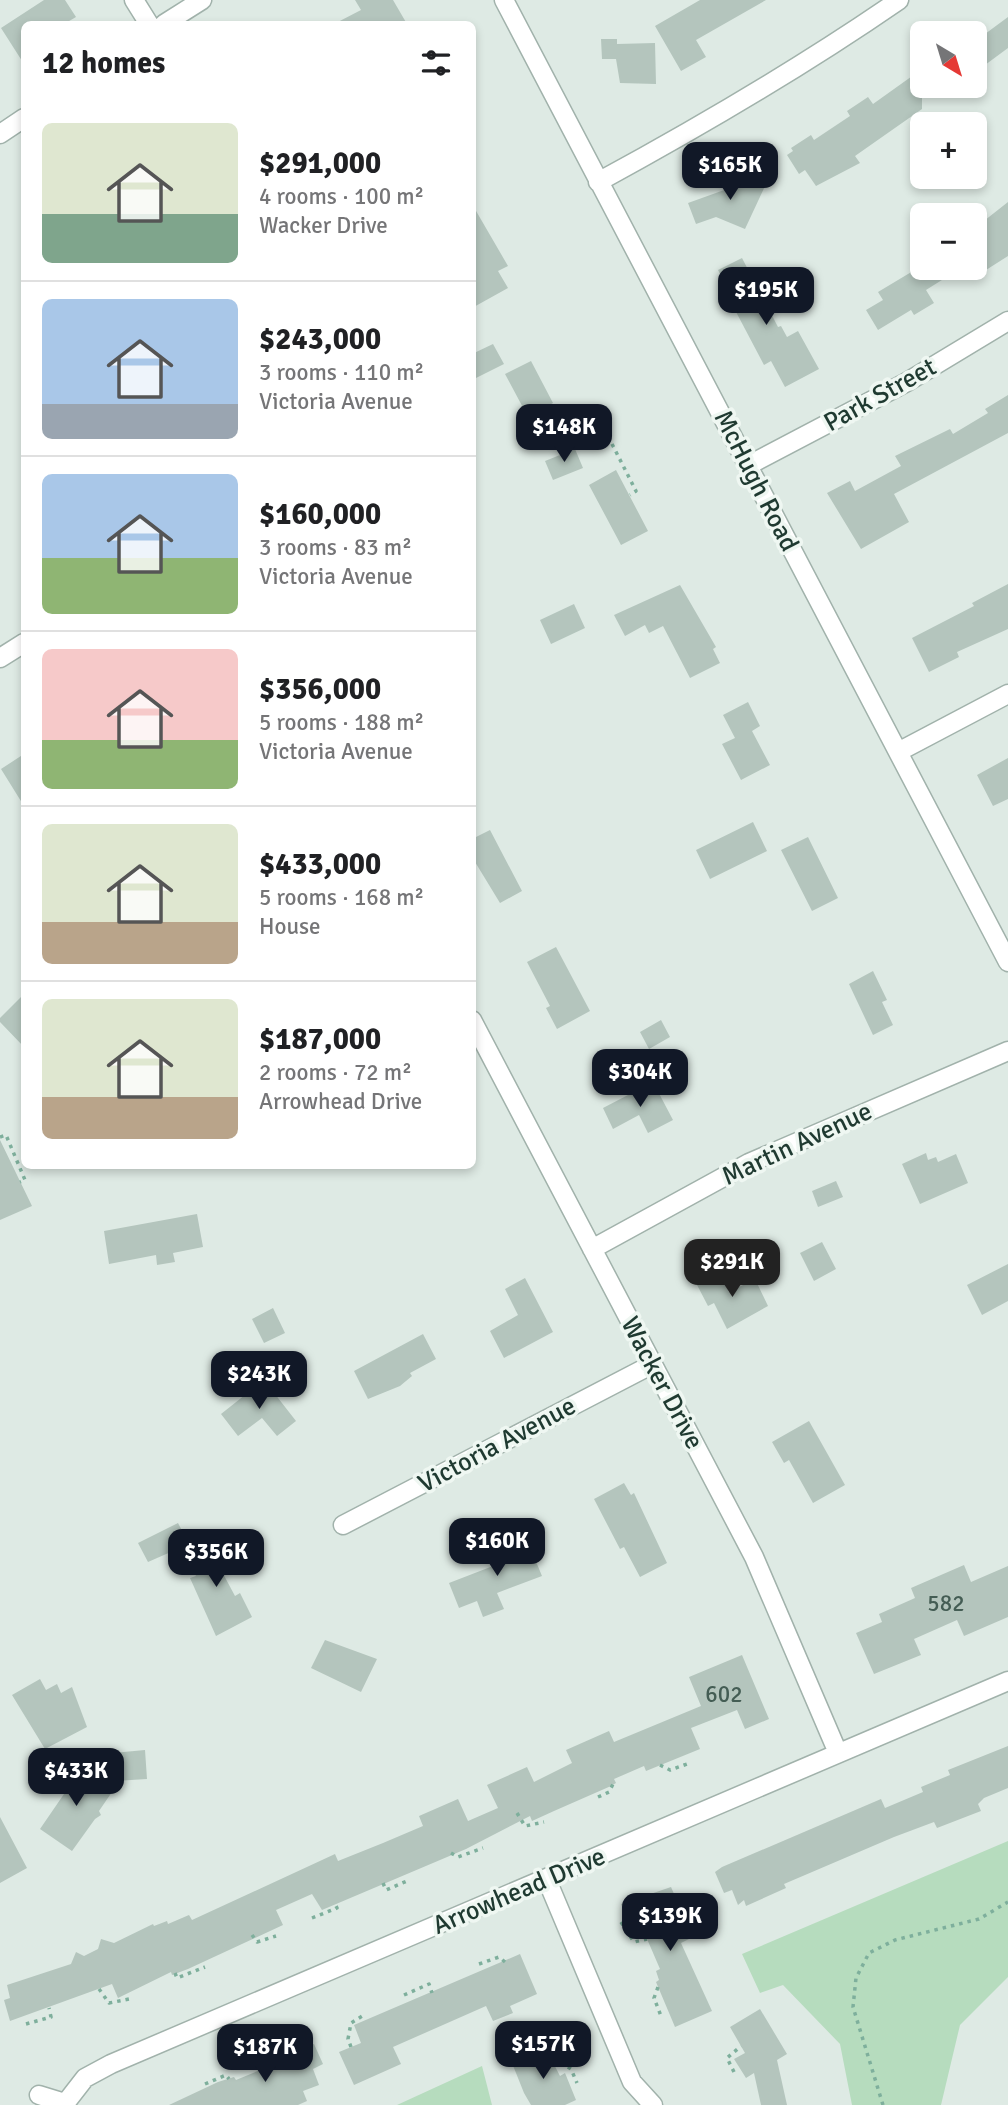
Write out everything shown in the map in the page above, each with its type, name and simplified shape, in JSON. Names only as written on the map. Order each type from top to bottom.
[{"type":"street","points":[[134,0],[147,21]]},
{"type":"street","points":[[169,21],[202,0]]},
{"type":"street","name":"McHugh Road","points":[[504,0],[1008,962]]},
{"type":"street","points":[[598,182],[723,114],[826,51],[899,0]]},
{"type":"street","points":[[0,134],[21,120]]},
{"type":"street","name":"Park Street","points":[[749,465],[906,382],[1008,321]]},
{"type":"street","points":[[0,658],[21,645]]},
{"type":"street","points":[[898,752],[1008,694]]},
{"type":"street","name":"Wacker Drive","points":[[476,1028],[754,1558],[838,1753]]},
{"type":"street","name":"Martin Avenue","points":[[593,1249],[749,1163],[1008,1051]]},
{"type":"street","name":"Victoria Avenue","points":[[343,1525],[651,1364]]},
{"type":"street","name":"Arrowhead Drive","points":[[39,2095],[64,2104],[85,2078],[110,2064],[547,1880],[1008,1681]]},
{"type":"street","points":[[547,1880],[632,2082],[653,2105]]},
{"type":"path","points":[[612,444],[636,491],[629,495]]},
{"type":"path","points":[[0,1138],[6,1135],[21,1169]]},
{"type":"path","points":[[20,1182],[26,1180],[21,1169]]},
{"type":"path","points":[[660,1765],[670,1770],[687,1765]]},
{"type":"path","points":[[597,1797],[609,1792],[612,1784]]},
{"type":"path","points":[[517,1813],[525,1826],[544,1822]]},
{"type":"path","points":[[451,1853],[458,1857],[483,1848]]},
{"type":"path","points":[[383,1883],[386,1890],[407,1881]]},
{"type":"path","points":[[883,2105],[853,2007],[856,1978],[869,1953],[895,1940],[979,1919],[1008,1902]]},
{"type":"path","points":[[312,1918],[337,1908],[335,1904]]},
{"type":"path","points":[[621,1922],[634,1942],[647,1939]]},
{"type":"path","points":[[252,1935],[257,1942],[276,1936]]},
{"type":"path","points":[[479,1964],[499,1957],[505,1962]]},
{"type":"path","points":[[175,1973],[177,1978],[205,1967]]},
{"type":"path","points":[[404,1995],[429,1984],[432,1993]]},
{"type":"path","points":[[658,1987],[654,1998],[661,2016]]},
{"type":"path","points":[[99,1989],[109,2003],[129,1999]]},
{"type":"path","points":[[26,2024],[51,2017],[49,2008]]},
{"type":"path","points":[[351,2047],[348,2039],[351,2023],[364,2015]]},
{"type":"path","points":[[734,2072],[727,2058],[741,2046]]},
{"type":"path","points":[[275,2063],[272,2057],[294,2047]]},
{"type":"path","points":[[553,2063],[559,2061],[566,2064],[577,2083]]},
{"type":"path","points":[[205,2084],[226,2075],[229,2080]]},
{"type":"green space","points":[[1008,1841],[1008,1977],[960,2025],[941,2105],[852,2105],[840,2044],[783,1985],[760,1993],[742,1954]]},
{"type":"green space","points":[[482,2066],[492,2105],[397,2105]]},
{"type":"building","points":[[44,0],[65,0],[76,17],[69,21],[21,21],[21,59],[1,28]]},
{"type":"building","points":[[355,0],[393,0],[405,21],[340,21],[361,10]]},
{"type":"building","points":[[700,0],[766,0],[696,40],[706,57],[681,71],[655,26]]},
{"type":"building","points":[[1008,17],[1008,48],[987,64],[987,33]]},
{"type":"building","points":[[601,39],[617,39],[617,44],[655,43],[656,84],[620,83],[616,59],[602,59]]},
{"type":"building","points":[[910,78],[910,98],[922,98],[922,109],[910,112],[910,117],[855,156],[860,163],[816,186],[805,170],[799,174],[787,155],[793,151],[791,148],[811,135],[814,140],[850,116],[847,111],[868,97],[873,104]]},
{"type":"building","points":[[736,170],[766,184],[745,229],[716,217],[696,224],[688,203],[727,189]]},
{"type":"building","points":[[1008,202],[1008,256],[987,269],[987,219]]},
{"type":"building","points":[[476,211],[508,266],[498,271],[508,288],[476,306]]},
{"type":"building","points":[[742,258],[778,327],[781,326],[787,337],[798,331],[819,369],[785,387],[771,361],[764,365],[725,291],[728,289],[718,270]]},
{"type":"building","points":[[910,273],[910,280],[942,280],[926,290],[934,303],[914,315],[911,310],[878,330],[866,310],[883,300],[878,292]]},
{"type":"building","points":[[493,344],[504,364],[476,378],[476,352]]},
{"type":"building","points":[[531,361],[553,403],[528,417],[505,374]]},
{"type":"building","points":[[1008,395],[1008,433],[894,494],[909,522],[861,549],[827,493],[850,481],[855,491],[901,466],[895,456],[950,429],[953,434],[988,413],[985,409]]},
{"type":"building","points":[[575,449],[583,468],[553,480],[545,461]]},
{"type":"building","points":[[616,470],[648,531],[621,545],[589,485]]},
{"type":"building","points":[[1008,584],[1008,629],[957,652],[959,657],[929,672],[912,638],[974,606],[972,603]]},
{"type":"building","points":[[680,585],[716,647],[713,649],[720,663],[690,678],[663,626],[649,633],[645,625],[625,636],[614,615]]},
{"type":"building","points":[[574,604],[585,628],[551,644],[540,620]]},
{"type":"building","points":[[748,702],[760,726],[752,731],[770,765],[741,780],[722,744],[735,738],[723,715]]},
{"type":"building","points":[[21,756],[21,801],[1,769]]},
{"type":"building","points":[[1008,758],[1008,799],[993,806],[977,775]]},
{"type":"building","points":[[753,822],[767,851],[710,879],[696,850]]},
{"type":"building","points":[[490,830],[522,891],[500,903],[476,864],[476,837]]},
{"type":"building","points":[[808,837],[838,898],[812,911],[781,850]]},
{"type":"building","points":[[556,947],[590,1011],[557,1029],[546,1008],[550,1006],[527,962]]},
{"type":"building","points":[[873,971],[887,1000],[882,1002],[893,1025],[873,1035],[849,984]]},
{"type":"building","points":[[21,997],[21,1044],[0,1022],[0,1018]]},
{"type":"building","points":[[661,1020],[670,1037],[649,1049],[640,1032]]},
{"type":"building","points":[[653,1082],[673,1120],[648,1133],[639,1115],[613,1129],[603,1108]]},
{"type":"building","points":[[0,1140],[32,1206],[0,1220]]},
{"type":"building","points":[[926,1153],[928,1160],[936,1157],[938,1162],[956,1154],[968,1183],[920,1204],[902,1164]]},
{"type":"building","points":[[836,1181],[843,1197],[818,1207],[812,1191]]},
{"type":"building","points":[[197,1214],[203,1247],[173,1253],[175,1262],[157,1265],[156,1255],[109,1264],[104,1231]]},
{"type":"building","points":[[822,1242],[836,1269],[814,1281],[800,1253]]},
{"type":"building","points":[[1008,1264],[1008,1301],[982,1315],[967,1285]]},
{"type":"building","points":[[719,1271],[729,1292],[755,1279],[768,1306],[727,1329],[714,1303],[708,1306],[696,1283]]},
{"type":"building","points":[[525,1278],[553,1332],[504,1358],[490,1331],[518,1315],[505,1289]]},
{"type":"building","points":[[273,1308],[285,1333],[264,1343],[252,1319]]},
{"type":"building","points":[[423,1334],[436,1359],[410,1373],[412,1376],[400,1386],[368,1399],[354,1371]]},
{"type":"building","points":[[264,1380],[296,1421],[277,1436],[262,1418],[238,1436],[221,1414]]},
{"type":"building","points":[[809,1421],[845,1485],[813,1503],[789,1460],[784,1463],[772,1442]]},
{"type":"building","points":[[624,1483],[631,1495],[634,1493],[667,1563],[640,1577],[624,1547],[620,1549],[594,1499]]},
{"type":"building","points":[[178,1523],[189,1544],[148,1562],[138,1543]]},
{"type":"building","points":[[214,1539],[226,1565],[220,1568],[235,1596],[240,1593],[252,1617],[216,1636],[190,1578],[196,1576],[185,1555]]},
{"type":"building","points":[[527,1540],[542,1576],[497,1593],[504,1609],[483,1617],[477,1601],[459,1608],[449,1583],[493,1566],[489,1555]]},
{"type":"building","points":[[964,1565],[971,1582],[1008,1566],[1008,1617],[964,1636],[957,1620],[914,1639],[921,1655],[874,1674],[856,1633],[882,1622],[879,1614],[915,1598],[911,1588]]},
{"type":"building","points":[[325,1640],[377,1659],[361,1692],[311,1668]]},
{"type":"building","points":[[742,1655],[769,1719],[745,1729],[737,1710],[691,1728],[700,1749],[646,1771],[644,1766],[614,1779],[616,1783],[611,1786],[532,1821],[530,1816],[466,1849],[322,1910],[312,1894],[276,1910],[283,1925],[188,1969],[172,1975],[171,1972],[118,1998],[112,1984],[10,2021],[4,2000],[10,1998],[7,1985],[71,1964],[76,1952],[84,1956],[98,1949],[101,1939],[114,1943],[153,1924],[154,1926],[167,1921],[168,1924],[189,1915],[192,1920],[335,1854],[338,1861],[383,1843],[423,1826],[419,1816],[458,1799],[468,1821],[498,1808],[487,1785],[527,1767],[534,1782],[572,1763],[566,1750],[609,1731],[614,1742],[701,1706],[689,1677]]},
{"type":"building","points":[[40,1679],[46,1690],[57,1684],[61,1693],[72,1687],[87,1727],[45,1749],[12,1695]]},
{"type":"building","points":[[1008,1746],[1008,1788],[984,1798],[978,1804],[981,1811],[937,1828],[934,1822],[894,1837],[784,1884],[786,1888],[746,1906],[744,1900],[738,1905],[732,1890],[724,1893],[715,1872],[722,1867],[881,1799],[885,1808],[923,1792],[921,1787],[950,1775],[948,1770]]},
{"type":"building","points":[[145,1750],[147,1779],[115,1781],[113,1753]]},
{"type":"building","points":[[72,1765],[112,1792],[99,1811],[101,1815],[95,1819],[72,1851],[40,1829],[64,1794],[56,1789]]},
{"type":"building","points":[[0,1817],[27,1868],[0,1883]]},
{"type":"building","points":[[671,1887],[693,1937],[681,1943],[712,2011],[675,2027],[656,1982],[659,1980],[656,1971],[660,1969],[641,1925],[631,1929],[621,1904]]},
{"type":"building","points":[[520,1954],[537,1994],[510,2006],[513,2013],[493,2021],[486,2006],[393,2047],[401,2064],[354,2085],[339,2052],[361,2043],[354,2025]]},
{"type":"building","points":[[760,2009],[787,2054],[777,2060],[787,2105],[761,2105],[754,2073],[746,2078],[734,2059],[745,2053],[730,2027]]},
{"type":"building","points":[[314,2044],[323,2064],[313,2069],[319,2085],[303,2091],[307,2101],[298,2105],[169,2105],[218,2082],[234,2077],[236,2080],[260,2070],[287,2058],[286,2054]]},
{"type":"building","points":[[546,2049],[560,2076],[565,2073],[576,2100],[565,2105],[531,2105],[512,2063]]}]
